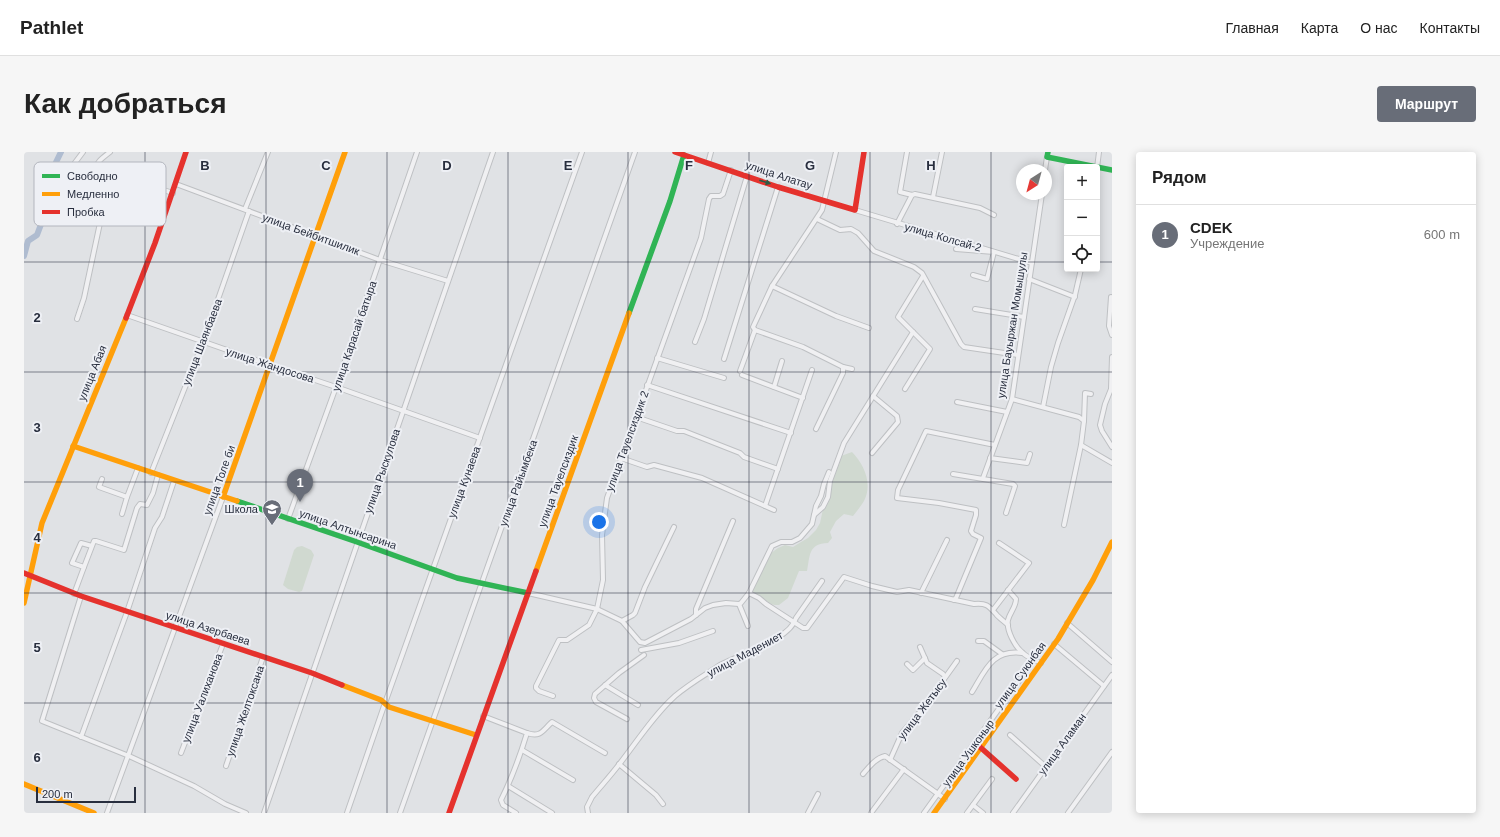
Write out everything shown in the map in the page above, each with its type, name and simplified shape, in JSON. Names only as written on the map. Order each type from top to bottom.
[{"type":"street","points":[[76,162],[83,152]]},
{"type":"street","points":[[99,162],[110,152]]},
{"type":"street","name":"улица Абая","points":[[166,212],[186,152]]},
{"type":"street","name":"улица Шаянбаева","points":[[151,473],[203,342],[268,152]]},
{"type":"street","name":"улица Толе би","points":[[107,813],[223,497],[345,152]]},
{"type":"street","name":"улица Карасай батыра","points":[[288,519],[336,387],[401,194],[417,152]]},
{"type":"street","name":"улица Рыскулова","points":[[264,813],[493,152]]},
{"type":"street","name":"улица Кунаева","points":[[347,813],[432,570],[582,152]]},
{"type":"street","name":"улица Райымбека","points":[[400,813],[635,152]]},
{"type":"street","name":"улица Алатау","points":[[674,152],[778,187],[855,210]]},
{"type":"street","points":[[708,163],[711,152]]},
{"type":"street","points":[[803,398],[741,373],[755,330],[753,327],[772,286],[822,210],[836,152]]},
{"type":"street","points":[[855,210],[864,152]]},
{"type":"street","points":[[907,152],[900,192],[933,197],[980,208],[994,215]]},
{"type":"street","points":[[933,197],[942,152]]},
{"type":"street","points":[[1098,164],[1099,152]]},
{"type":"street","name":"улица Тауелсиздик","points":[[449,813],[667,208],[684,155]]},
{"type":"street","points":[[1048,155],[1082,164]]},
{"type":"street","points":[[1100,168],[1112,170]]},
{"type":"street","name":"улица Тауелсиздик 2","points":[[553,696],[539,691],[536,688],[559,640],[567,640],[589,625],[597,608],[603,580],[602,535],[607,498],[701,238],[709,200],[711,196],[720,196],[723,194],[731,170]]},
{"type":"street","points":[[695,342],[704,319],[747,176]]},
{"type":"street","name":"улица Бейбитшилик","points":[[176,184],[380,260],[448,281]]},
{"type":"street","points":[[724,359],[778,187]]},
{"type":"street","points":[[166,191],[173,193]]},
{"type":"street","points":[[897,224],[912,195]]},
{"type":"street","name":"улица Бауыржан Момышулы","points":[[983,478],[1012,399],[1041,200]]},
{"type":"street","name":"улица Колсай-2","points":[[855,210],[897,224],[1032,263]]},
{"type":"street","points":[[817,219],[840,230],[851,229],[858,233],[874,251],[914,267],[922,273],[964,347],[1018,356]]},
{"type":"street","points":[[77,318],[84,298],[99,226]]},
{"type":"street","name":"улица Абая","points":[[24,603],[42,523],[127,316],[161,226]]},
{"type":"street","points":[[956,249],[994,252],[987,280],[973,275]]},
{"type":"street","points":[[1044,407],[1051,367],[1074,297],[1080,272]]},
{"type":"street","points":[[905,389],[930,349],[898,317],[923,276]]},
{"type":"street","points":[[1030,279],[1074,297]]},
{"type":"street","points":[[772,286],[836,316],[869,328]]},
{"type":"street","points":[[1111,297],[1108,326],[1112,335]]},
{"type":"street","points":[[975,309],[1024,317]]},
{"type":"street","name":"улица Жандосова","points":[[127,316],[480,438]]},
{"type":"street","points":[[755,330],[803,347],[843,367],[852,369]]},
{"type":"street","points":[[814,515],[823,507],[828,497],[830,481],[844,443],[913,332]]},
{"type":"street","points":[[1112,357],[1111,389],[1105,404],[1100,425],[1112,447]]},
{"type":"street","points":[[657,358],[724,378]]},
{"type":"street","points":[[774,387],[782,361]]},
{"type":"street","points":[[816,428],[843,373],[843,367]]},
{"type":"street","points":[[765,506],[812,370]]},
{"type":"street","points":[[647,385],[791,433]]},
{"type":"street","points":[[1064,525],[1081,445],[1085,393],[1091,394]]},
{"type":"street","points":[[872,453],[898,422],[897,416],[873,396]]},
{"type":"street","points":[[1012,399],[1079,417],[1084,421]]},
{"type":"street","points":[[957,402],[1007,412]]},
{"type":"street","points":[[636,417],[677,431],[684,431],[740,453],[744,457],[778,469]]},
{"type":"street","points":[[954,600],[981,538],[971,531],[976,510],[939,503],[896,498],[898,490],[926,431],[995,445]]},
{"type":"street","points":[[1081,445],[1112,463]]},
{"type":"street","name":"улица Алтынсарина","points":[[73,446],[357,542],[466,581],[597,608],[622,621]]},
{"type":"street","points":[[990,458],[1026,463],[1030,454]]},
{"type":"street","points":[[621,458],[647,467],[654,465],[702,478],[774,510]]},
{"type":"street","points":[[122,514],[138,468]]},
{"type":"street","points":[[739,604],[749,593],[769,549],[774,544],[781,542],[792,542],[800,538],[812,524],[829,472]]},
{"type":"street","points":[[953,474],[1013,484],[1015,486],[1006,513]]},
{"type":"street","points":[[74,594],[94,541],[124,550],[137,508],[140,504],[147,505],[154,493],[158,475]]},
{"type":"street","points":[[102,479],[99,487],[127,497]]},
{"type":"street","points":[[81,737],[127,612],[155,528],[162,517],[174,481]]},
{"type":"street","points":[[696,615],[696,610],[733,521]]},
{"type":"street","points":[[674,527],[633,615],[622,621],[640,642],[645,643],[690,619],[705,608],[726,603],[739,604]]},
{"type":"street","points":[[921,593],[947,540]]},
{"type":"street","name":"улица Суюнбая","points":[[934,813],[1054,644],[1093,580],[1112,542]]},
{"type":"street","points":[[84,567],[72,563],[81,543],[92,546]]},
{"type":"street","points":[[993,610],[1029,563],[1000,543]]},
{"type":"street","name":"улица Азербаева","points":[[24,573],[74,594],[312,673],[382,700],[389,707],[476,735]]},
{"type":"street","points":[[749,593],[759,598],[803,628],[807,628],[844,577],[897,592],[909,590],[974,604],[981,604],[990,607],[1008,625]]},
{"type":"street","name":"улица Мадениет","points":[[588,813],[588,807],[592,797],[645,730],[675,697],[702,676],[722,664],[783,635],[795,622],[796,618],[822,581]]},
{"type":"street","points":[[1008,590],[1016,599],[1008,619],[1008,625],[1012,637],[1022,653]]},
{"type":"street","points":[[81,596],[42,721],[129,756],[194,786],[225,804],[246,813]]},
{"type":"street","points":[[739,604],[748,626]]},
{"type":"street","points":[[1067,623],[1112,662]]},
{"type":"street","points":[[642,650],[679,643],[713,632]]},
{"type":"street","points":[[978,641],[984,641],[1002,654]]},
{"type":"street","name":"улица Уалиханова","points":[[181,753],[223,644]]},
{"type":"street","points":[[1054,644],[1104,686]]},
{"type":"street","points":[[920,646],[925,658],[931,666],[946,677]]},
{"type":"street","points":[[972,692],[990,662],[1002,654],[1016,652],[1022,653],[1041,663]]},
{"type":"street","points":[[627,719],[596,702],[594,698],[595,694],[619,673],[644,655]]},
{"type":"street","name":"улица Желтоксана","points":[[226,766],[263,657]]},
{"type":"street","points":[[907,664],[913,670],[925,658]]},
{"type":"street","name":"улица Ушконыр","points":[[924,813],[1034,660]]},
{"type":"street","name":"улица Жетысу","points":[[890,760],[902,733],[924,707],[957,661]]},
{"type":"street","name":"улица Аламан","points":[[1013,813],[1112,675]]},
{"type":"street","points":[[605,685],[638,705]]},
{"type":"street","points":[[483,716],[534,736],[540,734],[552,722],[605,753]]},
{"type":"street","points":[[516,813],[501,803],[501,800],[522,750],[527,733]]},
{"type":"street","points":[[1010,735],[1046,767]]},
{"type":"street","points":[[980,747],[1016,779]]},
{"type":"street","points":[[522,750],[573,780]]},
{"type":"street","points":[[1068,813],[1112,752]]},
{"type":"street","points":[[863,774],[884,756],[945,799]]},
{"type":"street","points":[[619,764],[656,795],[663,804]]},
{"type":"street","points":[[871,813],[904,769]]},
{"type":"street","points":[[968,813],[992,779]]},
{"type":"street","points":[[24,784],[94,813]]},
{"type":"street","points":[[508,786],[552,813]]},
{"type":"street","points":[[808,813],[818,794]]},
{"type":"street","points":[[974,805],[983,813]]},
{"type":"shaded area","points":[[852,452],[860,462],[866,475],[868,488],[864,501],[853,516],[844,514],[836,521],[830,532],[832,538],[828,543],[817,545],[813,548],[807,571],[799,571],[788,598],[779,605],[768,603],[752,592],[763,566],[771,553],[778,548],[785,545],[793,547],[808,538],[816,530],[820,523],[823,509],[831,493],[832,481],[841,456]]},
{"type":"shaded area","points":[[302,546],[311,550],[314,555],[302,591],[299,592],[288,589],[283,585],[294,550],[297,547]]},
{"type":"waterway","points":[[56,162],[61,152]]},
{"type":"waterway","points":[[24,256],[28,241],[37,235],[40,226]]},
{"type":"traffic: fast","points":[[1048,152],[1047,157],[1112,170]]},
{"type":"traffic: fast","points":[[629,313],[670,201],[684,155]]},
{"type":"traffic: fast","points":[[237,501],[457,578],[528,593]]},
{"type":"traffic: slow","points":[[223,497],[345,152]]},
{"type":"traffic: slow","points":[[536,571],[629,313]]},
{"type":"traffic: slow","points":[[24,603],[42,523],[126,318]]},
{"type":"traffic: slow","points":[[73,446],[237,501]]},
{"type":"traffic: slow","points":[[934,813],[1058,639],[1093,580],[1112,542]]},
{"type":"traffic: slow","points":[[342,685],[381,700],[389,707],[476,735]]},
{"type":"traffic: slow","points":[[24,784],[94,813]]},
{"type":"traffic: jam","points":[[166,211],[186,152]]},
{"type":"traffic: jam","points":[[675,152],[778,187],[855,210],[864,152]]},
{"type":"traffic: jam","points":[[126,318],[161,226]]},
{"type":"traffic: jam","points":[[449,813],[536,571]]},
{"type":"traffic: jam","points":[[24,573],[81,596],[312,673],[342,685]]},
{"type":"traffic: jam","points":[[980,747],[1016,779]]},
{"type":"place","name":"CDEK","points":[[300,502]]},
{"type":"place","name":"Школа","points":[[272,526]]}]
